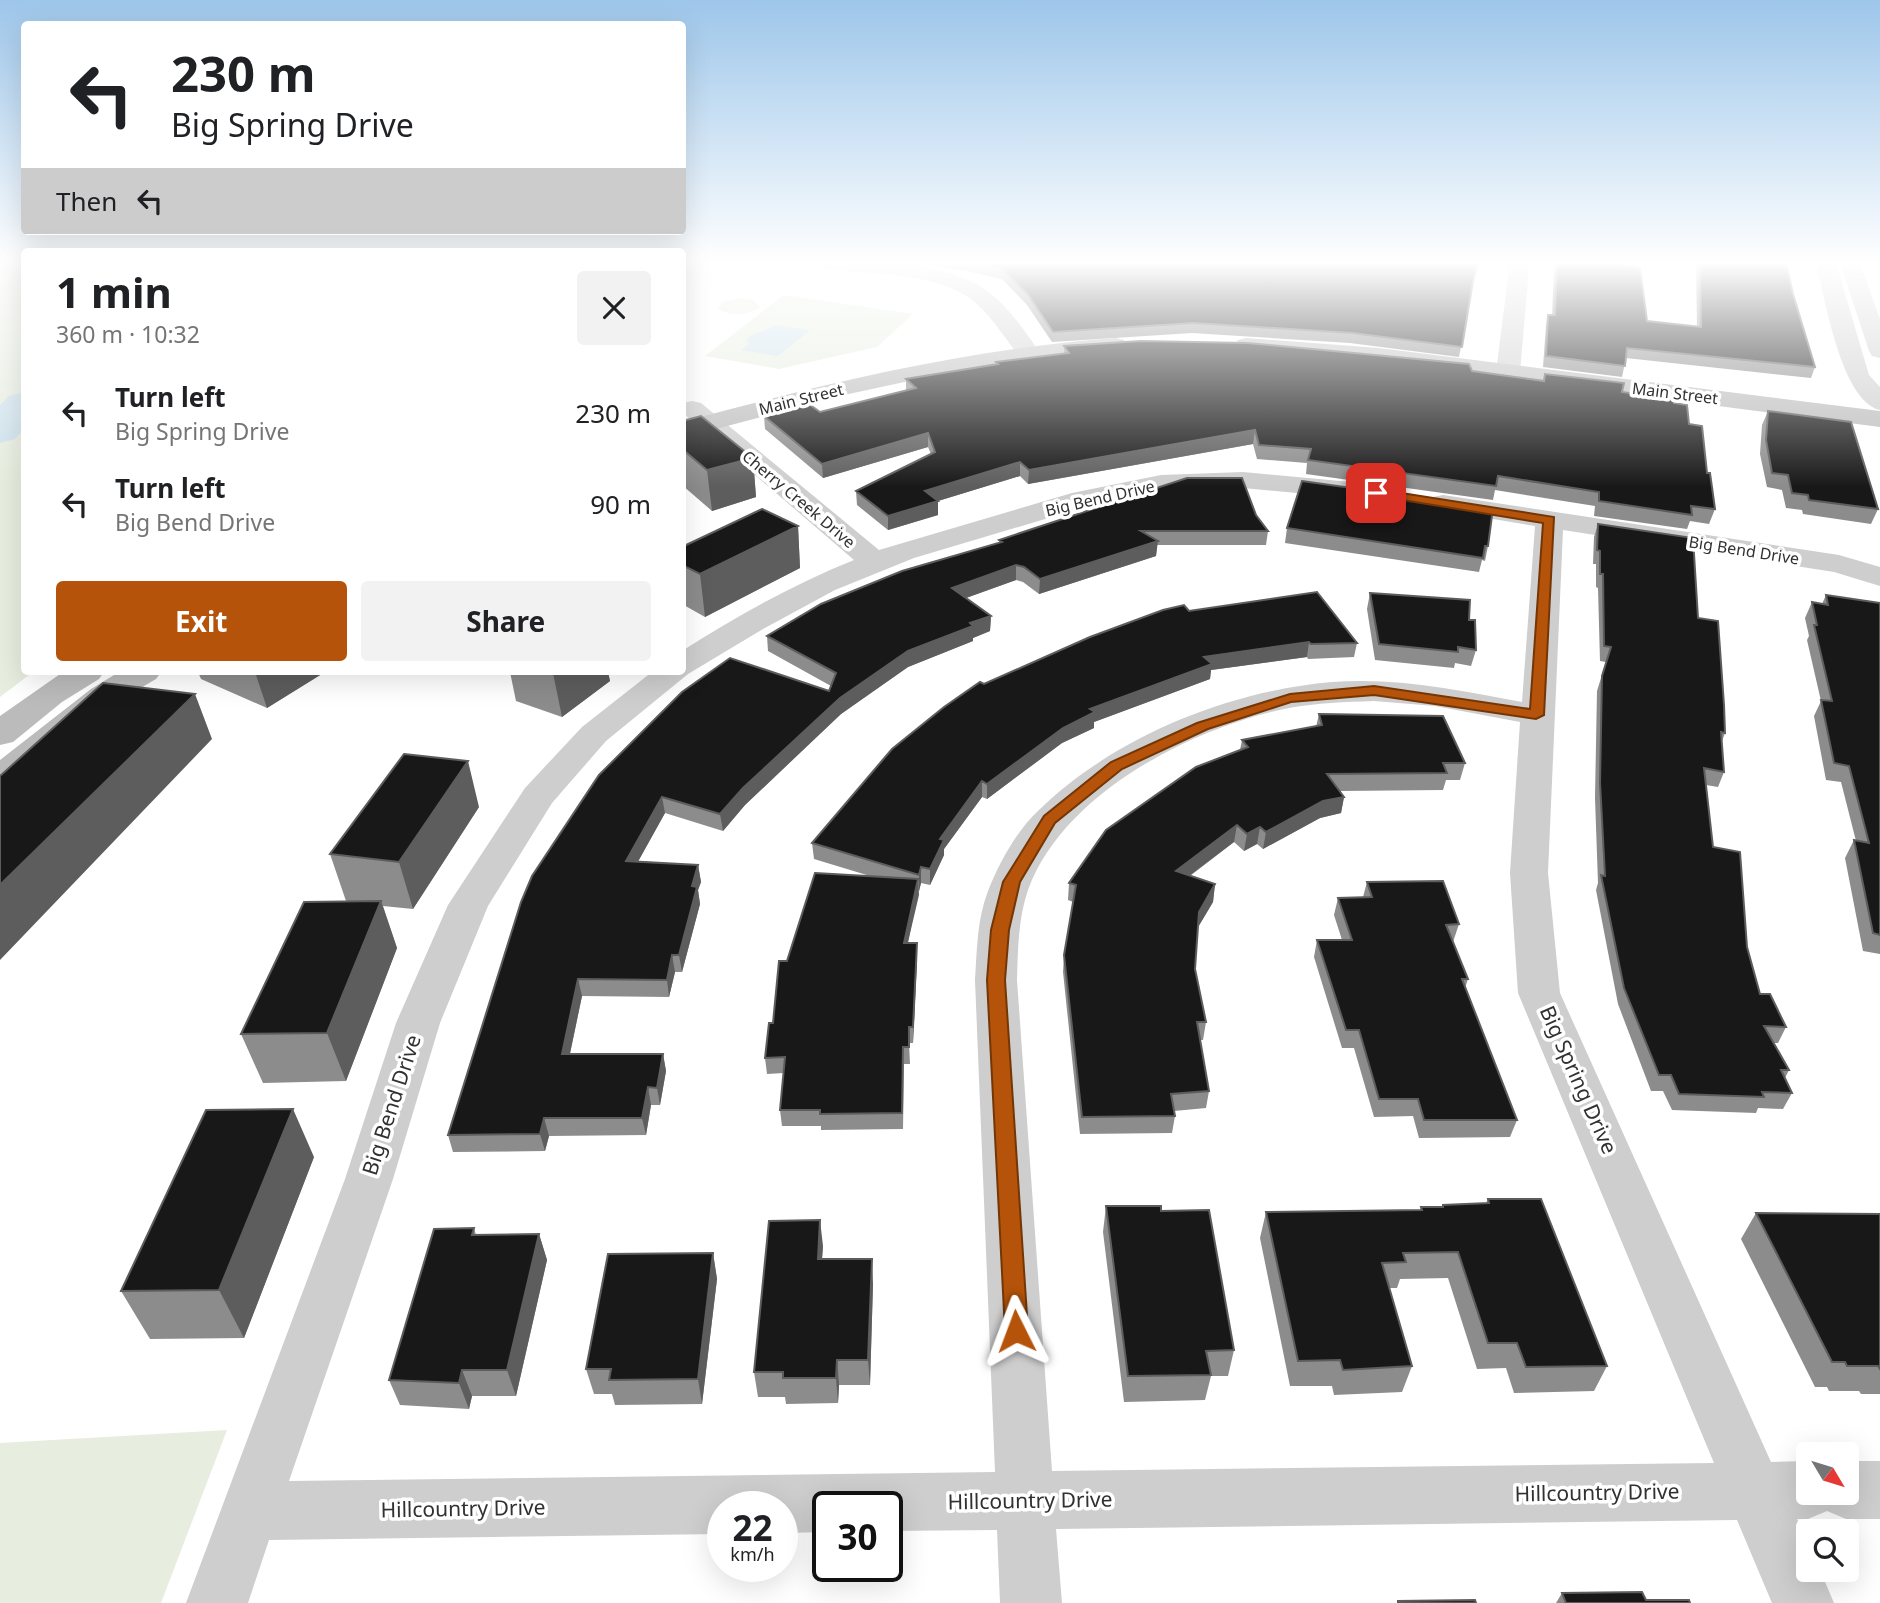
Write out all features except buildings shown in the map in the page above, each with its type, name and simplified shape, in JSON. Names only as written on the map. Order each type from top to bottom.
[{"type":"street","points":[[1016,338],[1023,346]]},
{"type":"street","name":"Main Street","points":[[691,418],[1023,346],[1130,338]]},
{"type":"street","name":"Main Street","points":[[1241,338],[1355,353],[1509,365],[1880,403]]},
{"type":"street","points":[[1509,365],[1512,338]]},
{"type":"street","points":[[1847,338],[1858,376],[1880,403]]},
{"type":"street","name":"Main Street","points":[[1509,365],[1880,419]]},
{"type":"street","name":"Cherry Creek Drive","points":[[691,418],[875,562]]},
{"type":"street","name":"Big Bend Drive","points":[[686,663],[729,635],[804,594],[875,562],[1041,511],[1135,487],[1263,480],[1376,493]]},
{"type":"street","name":"Big Bend Drive","points":[[1413,498],[1839,564],[1880,577]]},
{"type":"street","name":"Big Spring Drive","points":[[1549,520],[1529,873],[1539,993],[1618,1170],[1781,1491],[1803,1603]]},
{"type":"street","name":"Big Bend Drive","points":[[1839,564],[1880,562]]},
{"type":"street","points":[[0,734],[85,685],[130,675]]},
{"type":"street","name":"Big Bend Drive","points":[[217,1603],[369,1180],[418,1023],[468,905],[538,796],[594,734],[669,675]]},
{"type":"street","points":[[0,779],[85,685]]},
{"type":"street","points":[[1031,1603],[996,980],[1000,930],[1011,882],[1049,820],[1083,791],[1127,760],[1202,726],[1290,698],[1374,691],[1536,715]]},
{"type":"street","points":[[1859,1490],[1880,1490]]},
{"type":"street","name":"Hillcountry Drive","points":[[252,1511],[1781,1491]]},
{"type":"shaded area","points":[[0,338],[21,338],[21,675],[29,675],[0,697]]},
{"type":"shaded area","points":[[729,338],[887,338],[877,347],[779,369],[705,356]]},
{"type":"shaded area","points":[[227,1430],[161,1603],[0,1603],[0,1443]]},
{"type":"water","points":[[748,338],[800,338],[778,356],[741,350],[749,344],[746,340]]},
{"type":"waterway","points":[[0,430],[21,408]]},
{"type":"route","points":[[1016,1331],[996,980],[1000,930],[1011,882],[1049,820],[1116,766],[1202,726],[1290,698],[1343,691],[1374,691],[1484,705],[1536,715],[1549,520],[1376,493]]}]
